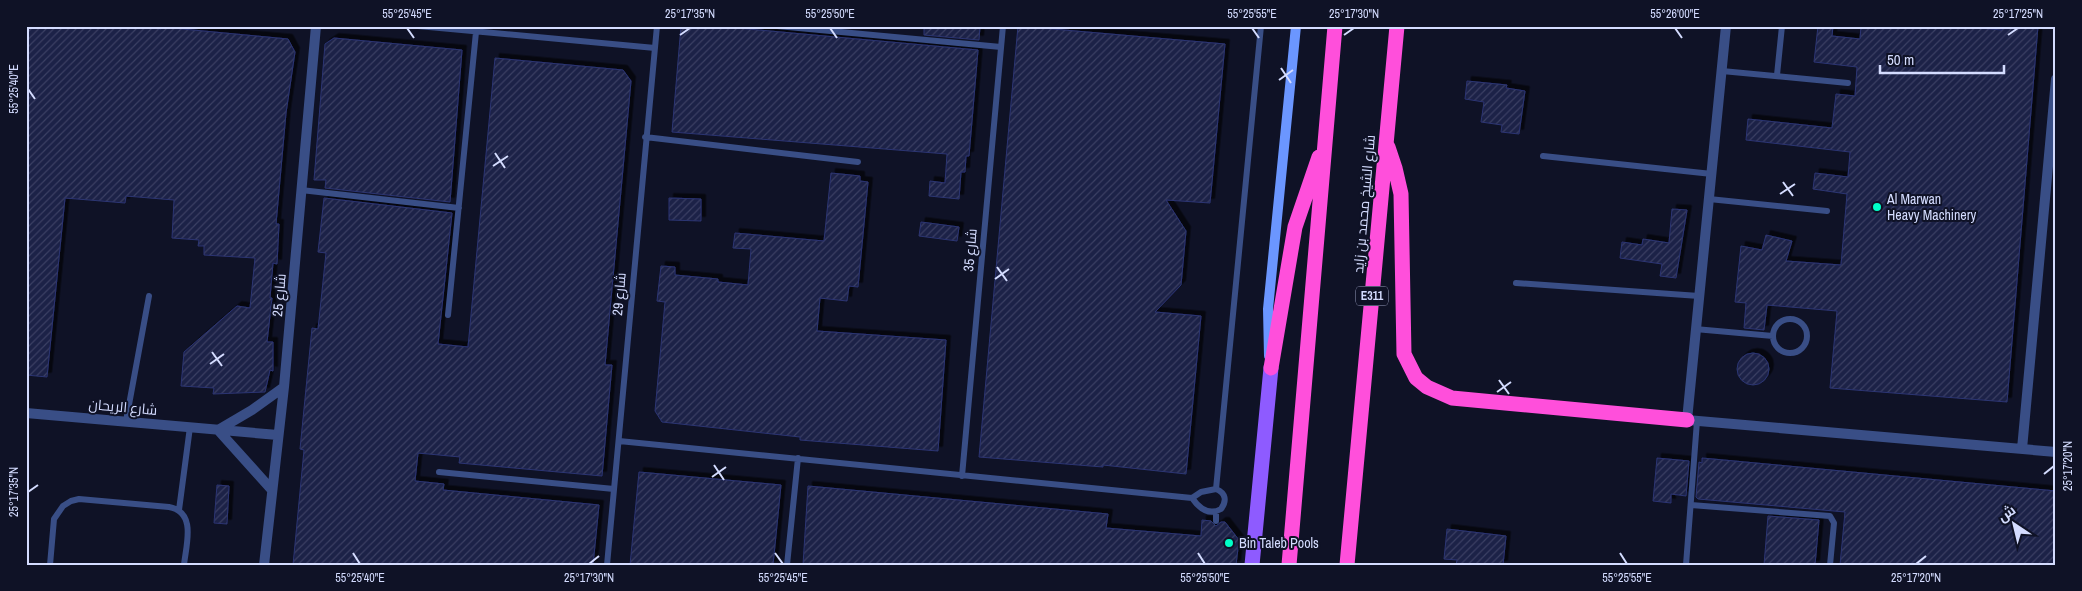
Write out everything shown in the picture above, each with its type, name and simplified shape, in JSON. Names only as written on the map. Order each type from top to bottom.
[{"type":"highway","points":[[1289,565],[1335,26]]},
{"type":"highway","name":"شارع الشيخ محمد بن زايد","points":[[1347,565],[1398,26]]},
{"type":"highway","points":[[1271,368],[1295,227],[1302,199],[1324,144]]},
{"type":"highway","points":[[1386,144],[1396,168],[1401,194],[1404,354],[1413,372],[1427,387],[1452,398],[1692,420]]},
{"type":"main road","points":[[1252,565],[1271,368]]},
{"type":"street","name":"شارع 25","points":[[264,565],[271,489],[284,387],[316,26]]},
{"type":"street","points":[[1271,368],[1267,343],[1268,316],[1296,26]]},
{"type":"street","points":[[1726,26],[1695,328],[1692,420],[2056,452]]},
{"type":"street","points":[[2022,448],[2056,79]]},
{"type":"street","points":[[271,489],[218,430],[252,410],[284,387]]},
{"type":"street","name":"شارع الريحان","points":[[26,413],[278,435]]},
{"type":"lane","points":[[418,26],[655,48]]},
{"type":"lane","name":"شارع 29","points":[[607,565],[645,137],[657,26]]},
{"type":"lane","points":[[777,26],[1001,46]]},
{"type":"lane","name":"شارع 35","points":[[962,476],[1003,26]]},
{"type":"lane","points":[[1216,489],[1261,26]]},
{"type":"lane","points":[[1777,75],[1782,26]]},
{"type":"lane","points":[[448,315],[476,32]]},
{"type":"lane","points":[[1722,71],[1848,83]]},
{"type":"lane","points":[[645,137],[858,162]]},
{"type":"lane","points":[[1544,156],[1712,174]]},
{"type":"lane","points":[[302,190],[459,208]]},
{"type":"lane","points":[[1709,199],[1827,211]]},
{"type":"lane","points":[[1516,282],[1699,296]]},
{"type":"lane","points":[[126,422],[149,296]]},
{"type":"lane","points":[[1788,319],[1794,320],[1804,327],[1806,339],[1800,350],[1789,353],[1778,348],[1773,336],[1777,325],[1788,319]]},
{"type":"lane","points":[[1695,328],[1773,336]]},
{"type":"lane","points":[[1686,565],[1691,505],[1692,420]]},
{"type":"lane","points":[[179,510],[190,427]]},
{"type":"lane","points":[[619,441],[1192,498],[1201,492],[1216,489],[1224,495],[1225,500],[1221,509],[1216,512],[1202,509],[1192,498]]},
{"type":"lane","points":[[788,565],[798,458]]},
{"type":"lane","points":[[439,472],[614,489]]},
{"type":"lane","points":[[50,565],[54,519],[64,506],[71,501],[79,500],[122,502],[169,507],[179,510],[188,523],[184,565]]},
{"type":"lane","points":[[1691,505],[1830,516],[1834,523],[1830,565]]},
{"type":"lane","points":[[1216,512],[1216,521]]},
{"type":"building","points":[[26,26],[131,26],[161,29],[161,27],[288,39],[295,52],[286,113],[276,224],[279,224],[277,264],[273,263],[270,298],[272,298],[267,342],[273,342],[273,371],[270,370],[265,392],[213,394],[214,388],[181,386],[184,352],[237,306],[250,308],[255,258],[204,255],[204,246],[198,246],[199,240],[172,238],[174,200],[126,196],[125,203],[65,198],[47,377],[26,375]]},
{"type":"building","points":[[681,26],[715,26],[978,50],[969,156],[966,156],[965,172],[961,172],[959,199],[929,196],[930,181],[945,183],[947,154],[672,132]]},
{"type":"building","points":[[924,26],[980,26],[979,40],[924,35]]},
{"type":"building","points":[[1018,26],[1225,44],[1210,203],[1166,200],[1186,231],[1181,285],[1155,312],[1201,316],[1186,474],[1103,465],[1103,467],[979,457]]},
{"type":"building","points":[[1818,26],[1833,26],[1832,36],[1860,39],[1861,26],[1956,26],[2002,30],[2003,26],[2038,26],[2007,402],[1830,388],[1837,311],[1767,305],[1764,330],[1744,328],[1746,303],[1735,302],[1741,246],[1762,250],[1766,235],[1792,241],[1786,261],[1841,265],[1847,194],[1813,189],[1815,173],[1848,177],[1850,152],[1746,140],[1748,119],[1832,128],[1836,94],[1855,96],[1857,67],[1814,62]]},
{"type":"building","points":[[334,38],[462,50],[450,202],[325,188],[326,180],[314,180],[325,44]]},
{"type":"building","points":[[495,58],[623,70],[631,81],[605,365],[612,365],[602,476],[459,463],[460,457],[418,453],[415,481],[444,484],[443,490],[599,505],[593,565],[293,565],[304,450],[300,449],[312,328],[318,329],[326,253],[318,252],[324,198],[452,213],[438,344],[468,347]]},
{"type":"building","points":[[1467,81],[1507,85],[1506,88],[1525,91],[1519,134],[1501,132],[1502,125],[1481,122],[1484,102],[1465,99]]},
{"type":"building","points":[[831,173],[860,176],[860,181],[868,182],[858,287],[849,286],[847,301],[820,298],[817,331],[946,340],[938,451],[800,440],[800,437],[662,422],[655,411],[665,302],[657,301],[661,266],[675,267],[675,275],[718,279],[718,282],[748,285],[751,249],[733,248],[735,233],[824,241]]},
{"type":"building","points":[[669,198],[701,199],[701,221],[669,220]]},
{"type":"building","points":[[1672,209],[1687,210],[1676,278],[1660,276],[1662,264],[1620,258],[1622,242],[1642,245],[1643,239],[1669,243]]},
{"type":"building","points":[[921,222],[959,227],[957,241],[919,236]]},
{"type":"building","points":[[1753,353],[1765,357],[1769,369],[1765,381],[1753,385],[1741,381],[1737,369],[1741,357]]},
{"type":"building","points":[[1657,458],[1689,461],[1686,496],[1671,494],[1671,503],[1653,501]]},
{"type":"building","points":[[1702,458],[2056,491],[2056,565],[1840,565],[1845,512],[1698,499],[1696,497],[1699,462],[1702,463]]},
{"type":"building","points":[[639,472],[781,485],[773,565],[630,565]]},
{"type":"building","points":[[217,485],[229,486],[227,524],[214,523]]},
{"type":"building","points":[[808,486],[1108,514],[1106,528],[1201,536],[1202,520],[1211,521],[1216,526],[1221,522],[1225,522],[1239,540],[1236,565],[803,565]]},
{"type":"building","points":[[1768,516],[1819,520],[1815,565],[1764,565]]},
{"type":"building","points":[[1447,529],[1506,536],[1503,565],[1456,565],[1457,560],[1444,559]]},
{"type":"place","name":"Al Marwan Heavy Machinery","points":[[1877,207]]},
{"type":"place","name":"Bin Taleb Pools","points":[[1229,543]]}]
